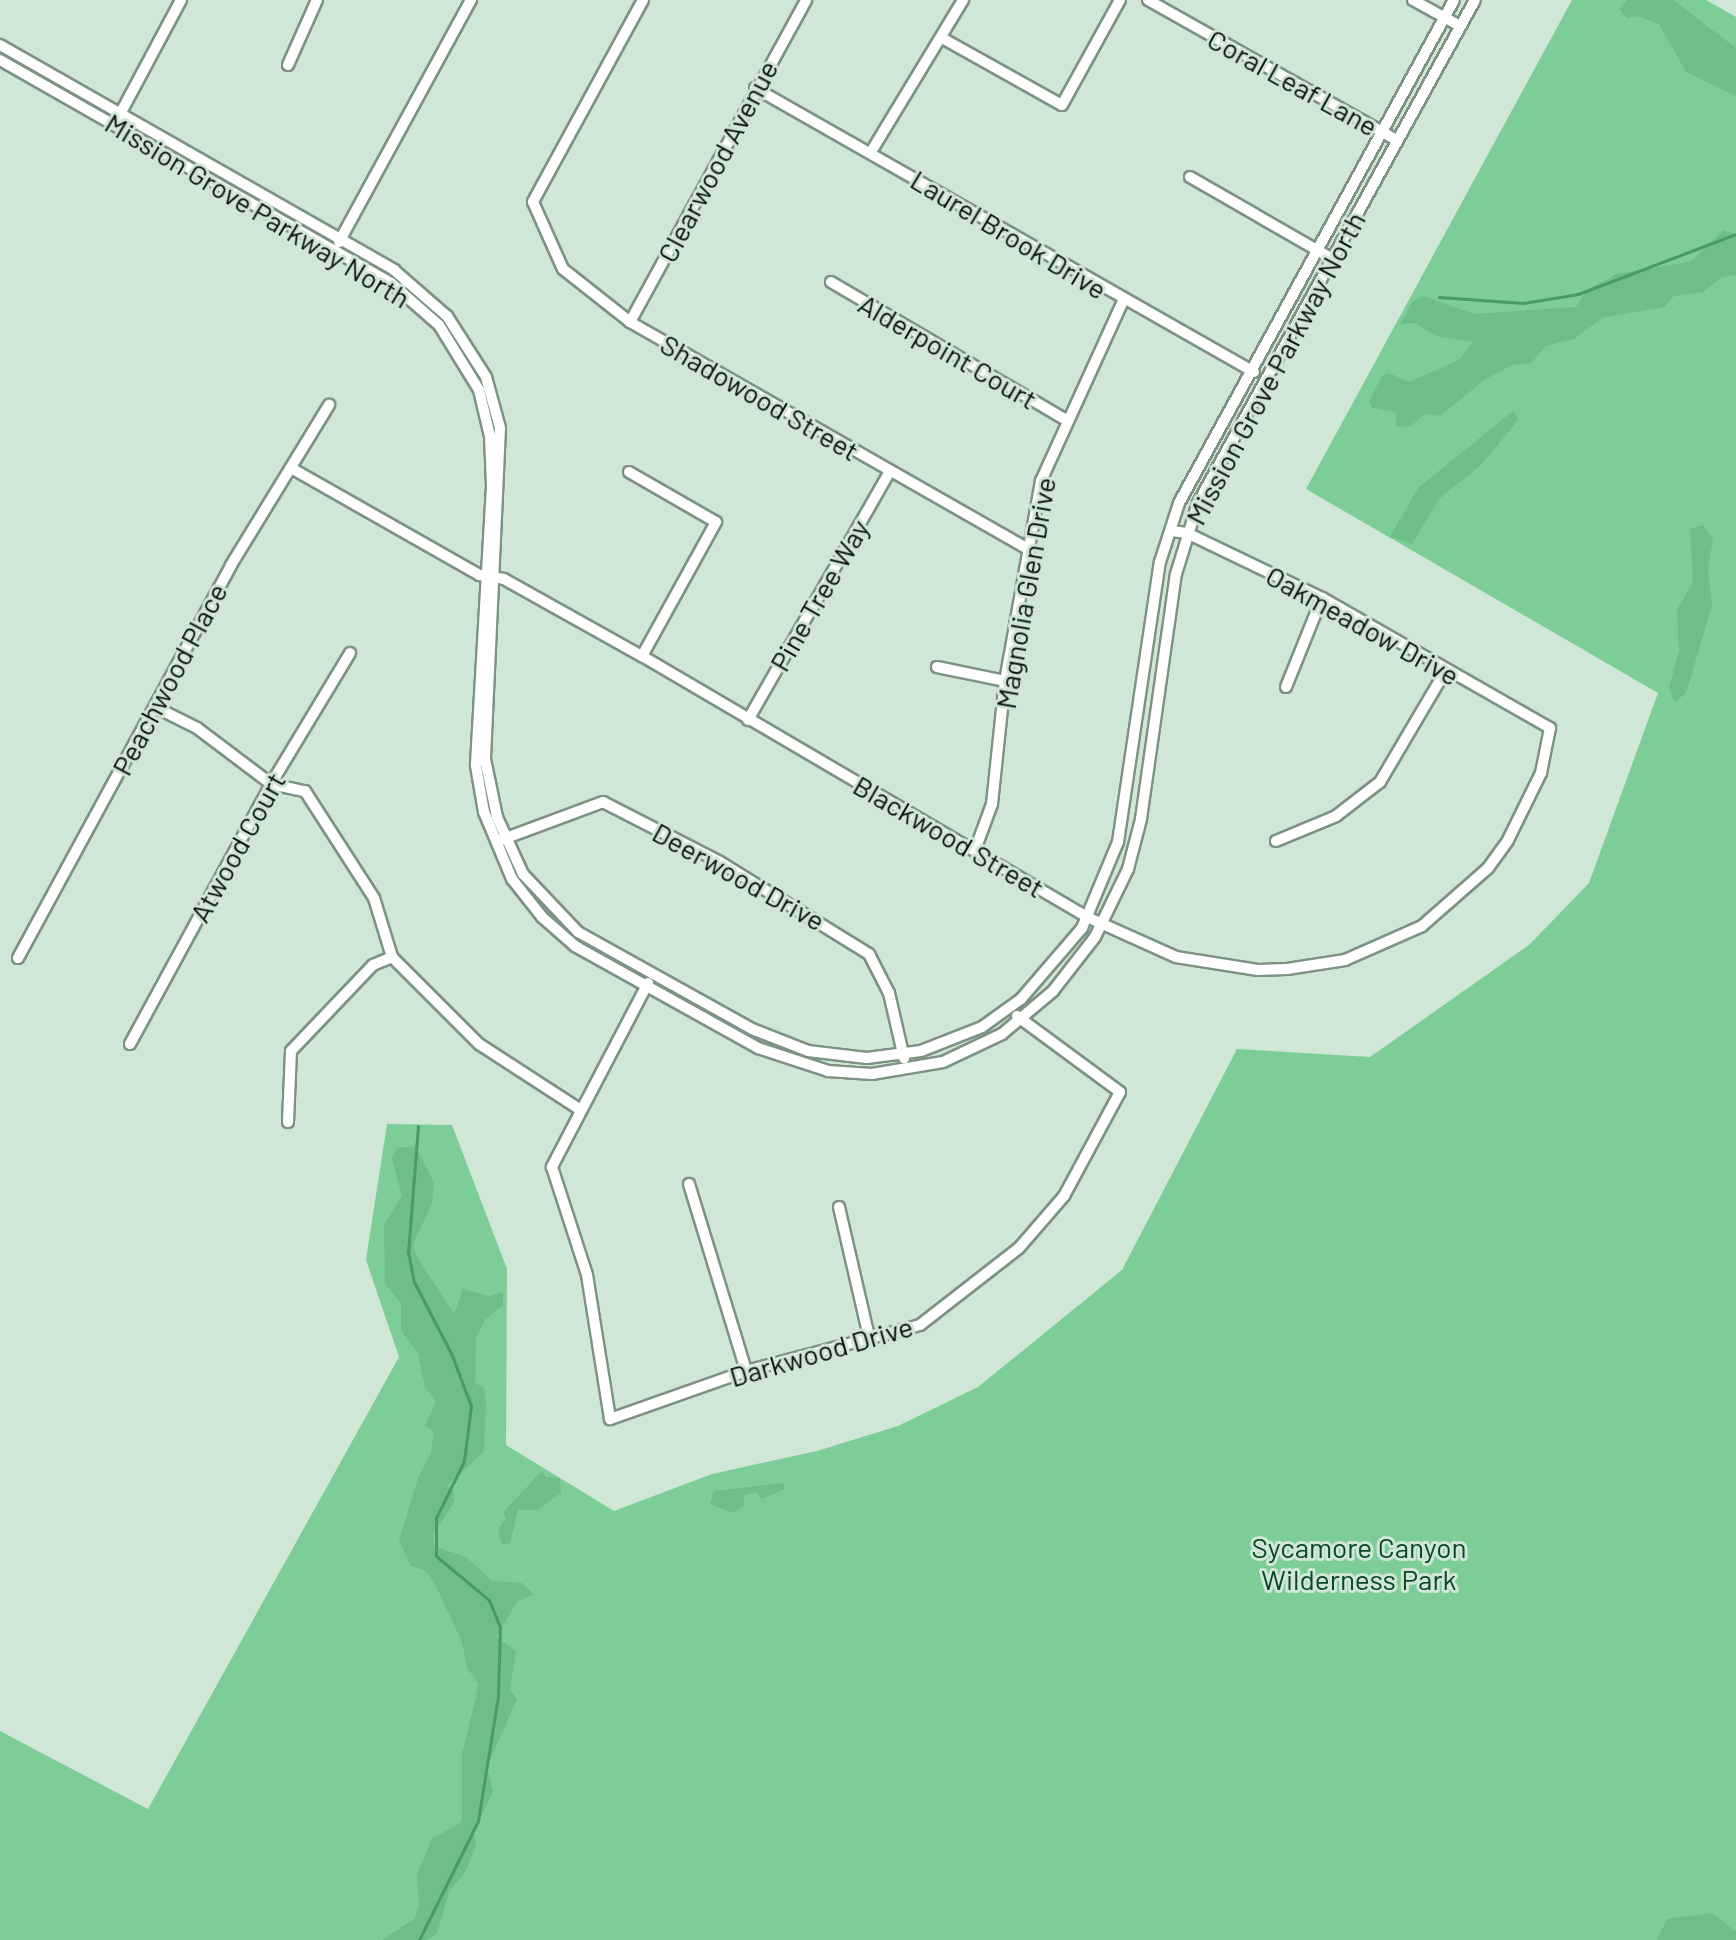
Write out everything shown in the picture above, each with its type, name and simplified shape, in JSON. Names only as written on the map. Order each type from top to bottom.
[{"type":"street","points":[[114,125],[181,0]]},
{"type":"street","points":[[288,65],[317,0]]},
{"type":"street","points":[[334,250],[471,0]]},
{"type":"street","name":"Shadowood Street","points":[[643,0],[533,202],[563,269],[630,322],[1029,550]]},
{"type":"street","name":"Clearwood Avenue","points":[[630,322],[755,88],[806,0]]},
{"type":"street","points":[[871,152],[963,0]]},
{"type":"street","points":[[942,38],[1062,105],[1120,0]]},
{"type":"street","name":"Coral Leaf Lane","points":[[1148,0],[1396,140]]},
{"type":"street","points":[[1413,0],[1460,26]]},
{"type":"street","name":"Mission Grove Parkway North","points":[[499,840],[558,915],[653,974],[752,1029],[808,1051],[850,1058],[904,1054],[953,1040],[1010,1008],[1062,956],[1087,917],[1118,842],[1160,562],[1189,480],[1454,0]]},
{"type":"street","name":"Mission Grove Parkway North","points":[[0,60],[334,250],[422,308],[455,346],[479,390],[492,461],[485,759],[499,840],[512,879],[542,917],[575,946],[780,1058],[851,1074],[905,1068],[962,1055],[1020,1019],[1053,991],[1102,924],[1128,869],[1141,819],[1176,574],[1187,533],[1207,484],[1475,0]]},
{"type":"street","name":"Mission Grove Parkway North","points":[[0,45],[340,239],[430,298],[486,377],[502,451],[491,577]]},
{"type":"street","name":"Laurel Brook Drive","points":[[755,88],[871,152],[1123,301],[1265,378]]},
{"type":"street","points":[[1190,177],[1331,258]]},
{"type":"street","name":"Alderpoint Court","points":[[831,282],[1066,420]]},
{"type":"street","name":"Magnolia Glen Drive","points":[[975,850],[992,804],[1005,681],[1041,481],[1066,420],[1123,301]]},
{"type":"street","name":"Peachwood Place","points":[[18,958],[231,565],[329,405]]},
{"type":"street","name":"Blackwood Street","points":[[291,468],[642,656],[1087,917],[1176,957],[1258,970],[1345,960],[1395,941],[1444,909],[1488,868],[1523,814],[1541,773],[1550,728]]},
{"type":"street","name":"Pine Tree Way","points":[[748,720],[890,471]]},
{"type":"street","points":[[629,472],[716,522],[642,656]]},
{"type":"street","name":"Oakmeadow Drive","points":[[1171,531],[1187,533],[1322,598],[1550,728]]},
{"type":"street","points":[[1286,687],[1322,598]]},
{"type":"street","name":"Atwood Court","points":[[130,1044],[271,784],[350,653]]},
{"type":"street","points":[[937,667],[1005,681]]},
{"type":"street","points":[[1276,841],[1336,816],[1380,782],[1446,670]]},
{"type":"street","points":[[155,707],[197,728],[271,784],[305,791],[345,846],[374,898],[392,957],[479,1044],[579,1109],[653,974]]},
{"type":"street","name":"Deerwood Drive","points":[[499,840],[603,802],[720,862],[869,954],[889,993],[905,1068]]},
{"type":"street","points":[[288,1122],[291,1051],[373,965],[392,957]]},
{"type":"street","points":[[1010,1008],[1020,1019]]},
{"type":"street","name":"Darkwood Drive","points":[[579,1109],[552,1167],[587,1275],[610,1419],[746,1371],[870,1341],[920,1325],[1019,1248],[1064,1196],[1120,1092],[1020,1019]]},
{"type":"street","points":[[689,1184],[746,1371]]},
{"type":"street","points":[[839,1207],[870,1341]]},
{"type":"green space","name":"Sycamore Canyon Wilderness Park","points":[[1572,0],[1706,0],[1736,17],[1736,1940],[0,1940],[0,1731],[148,1809],[399,1357],[366,1260],[387,1124],[452,1125],[507,1269],[506,1445],[614,1511],[712,1474],[817,1451],[898,1426],[978,1387],[1122,1270],[1237,1049],[1370,1057],[1529,945],[1589,883],[1658,693],[1306,489]]},
{"type":"green space","points":[[1627,0],[1673,0],[1736,48],[1736,96],[1686,72],[1659,24],[1638,16],[1627,18],[1619,9]]},
{"type":"green space","points":[[1724,230],[1736,235],[1736,275],[1722,277],[1703,292],[1674,296],[1664,307],[1602,318],[1574,339],[1546,346],[1531,363],[1512,365],[1484,380],[1440,416],[1425,414],[1411,426],[1396,427],[1396,412],[1372,408],[1369,401],[1382,376],[1389,373],[1409,382],[1459,360],[1473,342],[1436,336],[1415,323],[1400,324],[1413,301],[1424,296],[1474,314],[1576,307],[1587,290],[1617,274],[1690,262]]},
{"type":"green space","points":[[1513,411],[1519,419],[1481,465],[1439,499],[1412,544],[1390,537],[1418,488]]},
{"type":"green space","points":[[1703,525],[1713,540],[1708,569],[1712,605],[1686,693],[1675,702],[1669,689],[1679,650],[1677,610],[1693,582],[1690,529]]},
{"type":"green space","points":[[415,1146],[434,1182],[432,1204],[413,1244],[417,1257],[454,1314],[463,1289],[489,1296],[503,1293],[503,1305],[485,1320],[476,1338],[475,1383],[484,1388],[486,1401],[484,1451],[447,1486],[453,1490],[454,1502],[433,1535],[434,1546],[466,1557],[492,1581],[522,1583],[534,1594],[517,1602],[496,1637],[516,1651],[510,1690],[517,1699],[487,1767],[493,1791],[474,1832],[476,1846],[465,1872],[449,1892],[437,1934],[426,1940],[382,1940],[414,1919],[419,1907],[417,1874],[432,1839],[462,1822],[462,1754],[479,1684],[467,1668],[462,1642],[437,1588],[426,1571],[411,1566],[399,1541],[419,1475],[431,1453],[434,1432],[425,1425],[436,1402],[425,1387],[418,1353],[401,1331],[401,1303],[385,1284],[384,1224],[402,1196],[392,1158],[397,1148]]},
{"type":"green space","points":[[542,1471],[546,1477],[560,1478],[561,1493],[538,1510],[518,1510],[510,1544],[502,1544],[498,1530],[506,1518],[503,1512]]},
{"type":"green space","points":[[783,1483],[785,1489],[762,1499],[756,1492],[744,1495],[744,1506],[733,1513],[710,1504],[714,1491]]},
{"type":"green space","points":[[1712,1913],[1736,1932],[1736,1940],[1657,1940],[1667,1919]]},
{"type":"waterway","points":[[1439,297],[1523,303],[1578,294],[1736,234]]},
{"type":"waterway","points":[[418,1126],[408,1252],[414,1282],[451,1353],[471,1406],[464,1461],[436,1518],[436,1556],[489,1600],[500,1627],[498,1696],[478,1821],[419,1940]]}]
